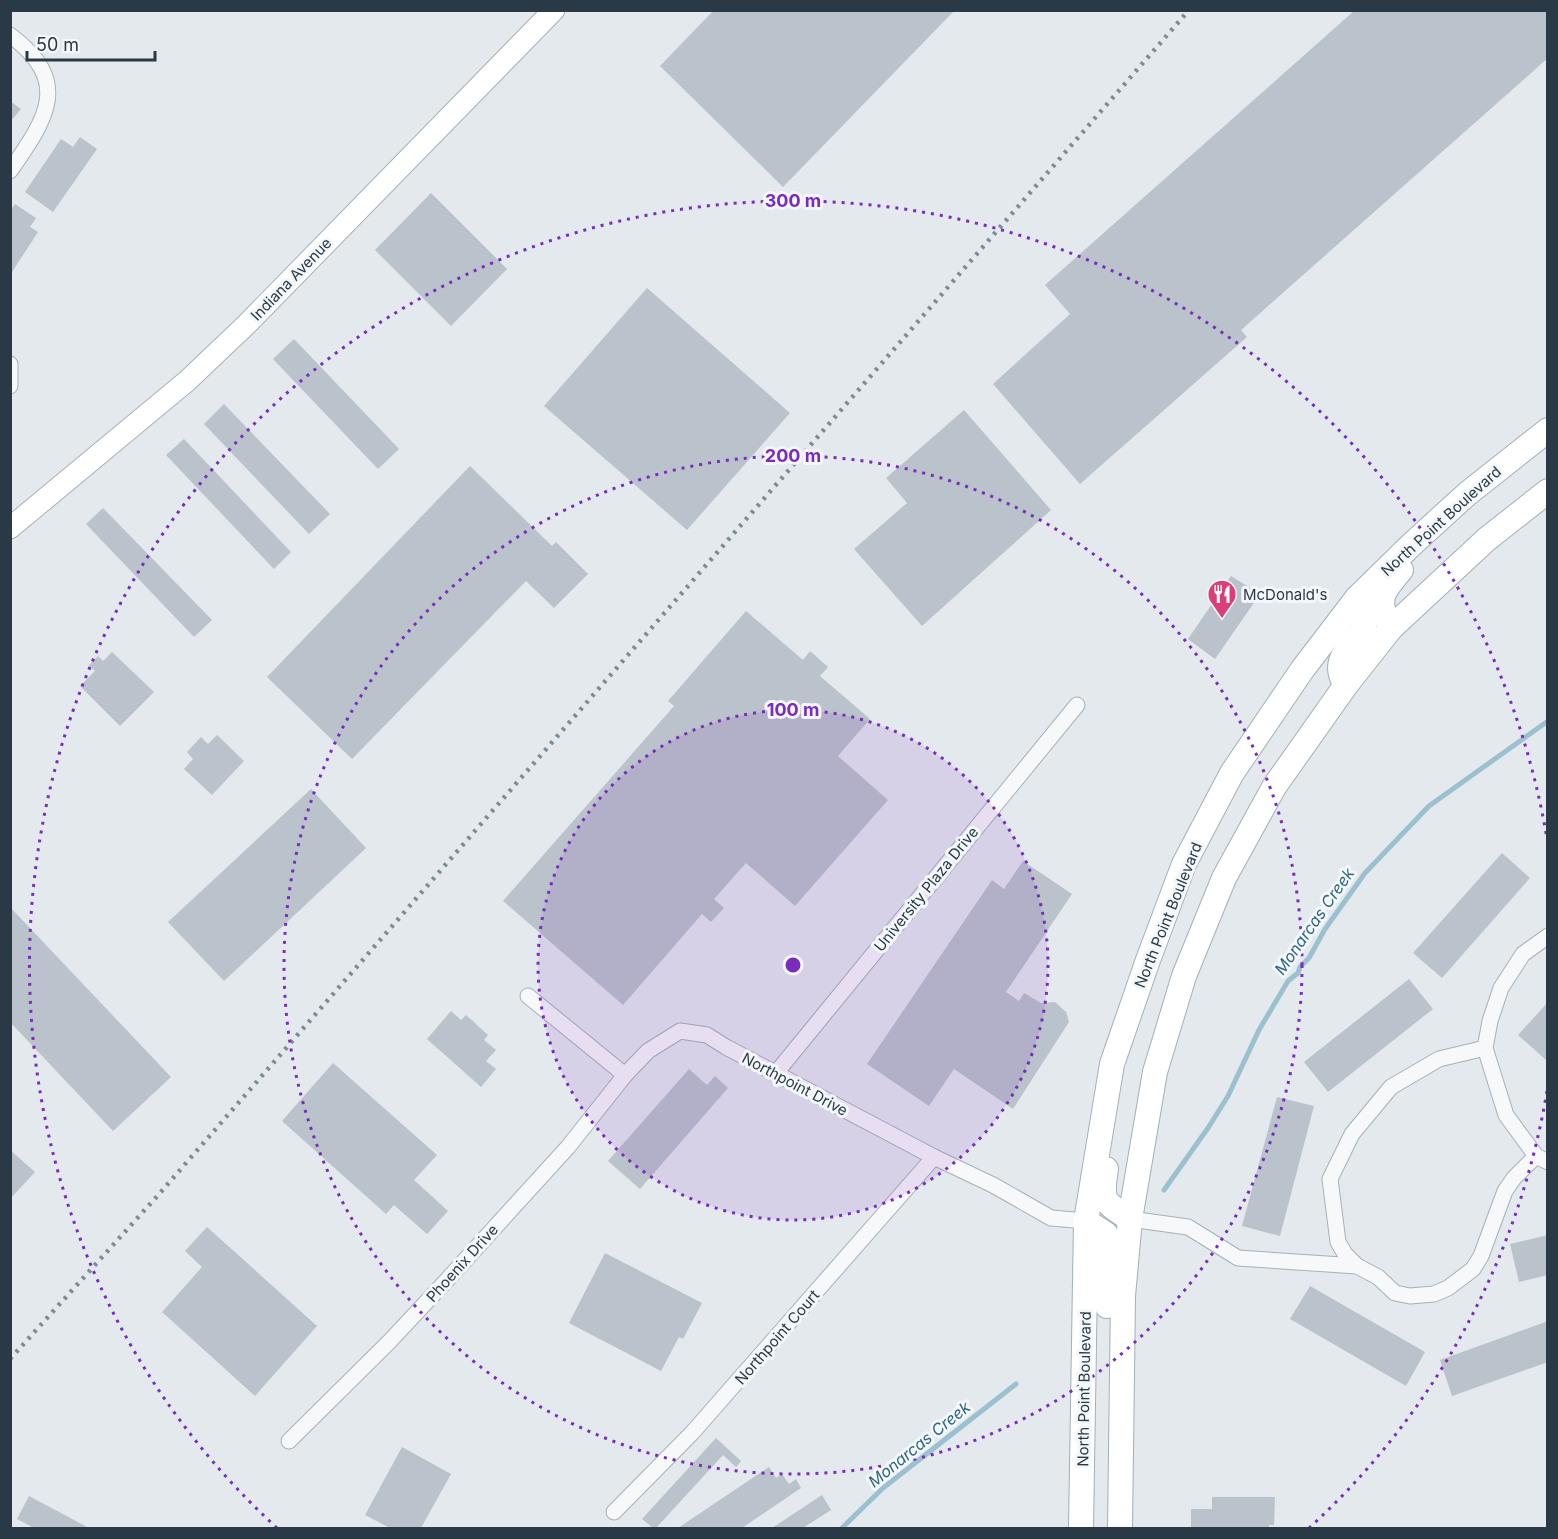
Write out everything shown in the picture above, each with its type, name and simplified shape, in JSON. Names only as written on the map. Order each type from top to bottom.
[{"type":"main road","name":"Indiana Avenue","points":[[10,528],[187,381],[224,347],[554,10]]},
{"type":"main road","name":"North Point Boulevard","points":[[1081,1528],[1086,1221],[1112,1064],[1184,864],[1232,773],[1302,670],[1357,598],[1467,494],[1548,430]]},
{"type":"main road","points":[[1120,1528],[1123,1296],[1130,1219],[1155,1072],[1189,965],[1224,878],[1274,787],[1346,685],[1391,628],[1487,538],[1548,491]]},
{"type":"main road","points":[[1391,628],[1382,612],[1381,599],[1386,587],[1409,561],[1410,546]]},
{"type":"main road","points":[[1346,685],[1340,676],[1341,659],[1366,622],[1357,598]]},
{"type":"main road","points":[[1119,1042],[1126,1061],[1103,1195],[1109,1205],[1130,1219]]},
{"type":"main road","points":[[1086,1221],[1106,1234],[1109,1247],[1107,1343],[1123,1361]]},
{"type":"street","points":[[10,35],[25,46],[38,62],[46,80],[49,96],[46,113],[36,133],[10,171]]},
{"type":"street","points":[[10,364],[10,386]]},
{"type":"street","name":"University Plaza Drive","points":[[776,1073],[1077,705]]},
{"type":"street","points":[[1485,1048],[1439,1059],[1391,1087],[1352,1134],[1330,1179],[1338,1242],[1345,1254],[1357,1266],[1378,1277],[1395,1293],[1402,1295],[1434,1294],[1448,1288],[1473,1269],[1481,1257],[1506,1191],[1514,1178],[1542,1159],[1506,1115],[1485,1048],[1490,1022],[1501,988],[1523,954],[1548,936]]},
{"type":"street","points":[[528,996],[625,1075]]},
{"type":"street","name":"Northpoint Drive","points":[[625,1075],[648,1051],[680,1031],[707,1035],[934,1157],[993,1185],[1051,1218],[1086,1221]]},
{"type":"street","name":"Phoenix Drive","points":[[290,1441],[389,1342],[462,1263],[568,1147],[625,1075]]},
{"type":"street","name":"Northpoint Court","points":[[615,1512],[692,1433],[934,1157]]},
{"type":"street","points":[[1130,1219],[1188,1227],[1238,1258],[1357,1266]]},
{"type":"building","points":[[714,10],[955,10],[783,187],[660,66]]},
{"type":"building","points":[[1355,10],[1548,10],[1548,58],[1241,330],[1247,337],[1080,484],[993,384],[1070,314],[1045,285]]},
{"type":"building","points":[[10,101],[21,109],[10,122]]},
{"type":"building","points":[[80,137],[97,149],[53,212],[25,192],[61,139],[73,147]]},
{"type":"building","points":[[431,193],[507,269],[451,326],[375,250]]},
{"type":"building","points":[[15,204],[36,218],[30,227],[38,232],[12,272],[10,271],[10,211]]},
{"type":"building","points":[[647,288],[790,413],[687,530],[544,406]]},
{"type":"building","points":[[294,339],[399,449],[378,469],[273,359]]},
{"type":"building","points":[[224,404],[330,514],[309,534],[204,424]]},
{"type":"building","points":[[964,410],[1051,510],[922,626],[854,549],[907,503],[886,478]]},
{"type":"building","points":[[184,439],[291,552],[274,569],[166,455]]},
{"type":"building","points":[[470,466],[552,546],[556,542],[588,574],[554,608],[526,581],[352,759],[267,677]]},
{"type":"building","points":[[103,508],[212,620],[194,637],[86,524]]},
{"type":"building","points":[[1231,576],[1260,594],[1215,659],[1188,639]]},
{"type":"building","points":[[746,611],[803,660],[810,651],[828,667],[820,676],[870,719],[838,756],[888,800],[795,906],[746,863],[714,899],[724,908],[711,922],[702,914],[623,1005],[503,901],[674,706],[668,701]]},
{"type":"building","points":[[112,652],[154,692],[120,726],[80,686],[95,671],[89,665],[98,656],[103,661]]},
{"type":"building","points":[[217,735],[244,761],[212,795],[184,769],[193,759],[187,752],[201,737],[208,744]]},
{"type":"building","points":[[311,789],[366,848],[224,981],[168,922]]},
{"type":"building","points":[[1502,853],[1530,878],[1442,978],[1413,953]]},
{"type":"building","points":[[1023,861],[1072,894],[1006,992],[1019,1001],[1024,993],[1041,1003],[1055,1002],[1066,1012],[1069,1022],[1013,1109],[954,1069],[929,1106],[867,1064],[992,880],[1004,889]]},
{"type":"building","points":[[10,907],[171,1077],[113,1131],[10,1022]]},
{"type":"building","points":[[1409,979],[1433,1009],[1328,1092],[1304,1062]]},
{"type":"building","points":[[1548,1002],[1548,1058],[1546,1060],[1518,1035]]},
{"type":"building","points":[[451,1011],[461,1020],[466,1015],[488,1035],[484,1040],[496,1050],[486,1061],[496,1069],[481,1087],[427,1039]]},
{"type":"building","points":[[333,1063],[437,1155],[414,1180],[448,1211],[427,1234],[394,1205],[386,1214],[282,1121]]},
{"type":"building","points":[[689,1069],[707,1085],[715,1076],[728,1088],[640,1189],[608,1161]]},
{"type":"building","points":[[1277,1097],[1314,1106],[1280,1236],[1242,1226]]},
{"type":"building","points":[[10,1150],[35,1172],[10,1199]]},
{"type":"building","points":[[207,1227],[317,1326],[255,1396],[162,1312],[202,1267],[185,1251]]},
{"type":"building","points":[[1548,1235],[1548,1275],[1519,1282],[1510,1244]]},
{"type":"building","points":[[605,1253],[702,1303],[683,1339],[679,1337],[661,1371],[569,1323]]},
{"type":"building","points":[[1310,1286],[1425,1352],[1406,1386],[1290,1319]]},
{"type":"building","points":[[1548,1321],[1548,1362],[1452,1396],[1440,1360]]},
{"type":"building","points":[[716,1438],[741,1461],[736,1467],[723,1455],[656,1528],[653,1528],[642,1519]]},
{"type":"building","points":[[402,1447],[451,1474],[421,1528],[390,1528],[365,1515]]},
{"type":"building","points":[[769,1467],[776,1478],[782,1474],[789,1484],[796,1479],[801,1488],[742,1528],[678,1528]]},
{"type":"building","points":[[822,1495],[831,1510],[803,1528],[772,1528]]},
{"type":"building","points":[[29,1496],[89,1528],[34,1528],[17,1519]]},
{"type":"building","points":[[1212,1497],[1275,1497],[1274,1525],[1269,1525],[1269,1528],[1191,1528],[1191,1509],[1212,1509]]},
{"type":"waterway","name":"Monarcas Creek","points":[[1164,1190],[1228,1096],[1259,1030],[1288,981],[1298,973],[1300,967],[1309,958],[1325,929],[1365,873],[1429,806],[1548,721]]},
{"type":"waterway","name":"Monarcas Creek","points":[[842,1528],[883,1488],[1016,1384]]},
{"type":"railway","points":[[10,1359],[160,1193],[1189,10]]},
{"type":"place","name":"McDonald's","points":[[1222,620]]}]
